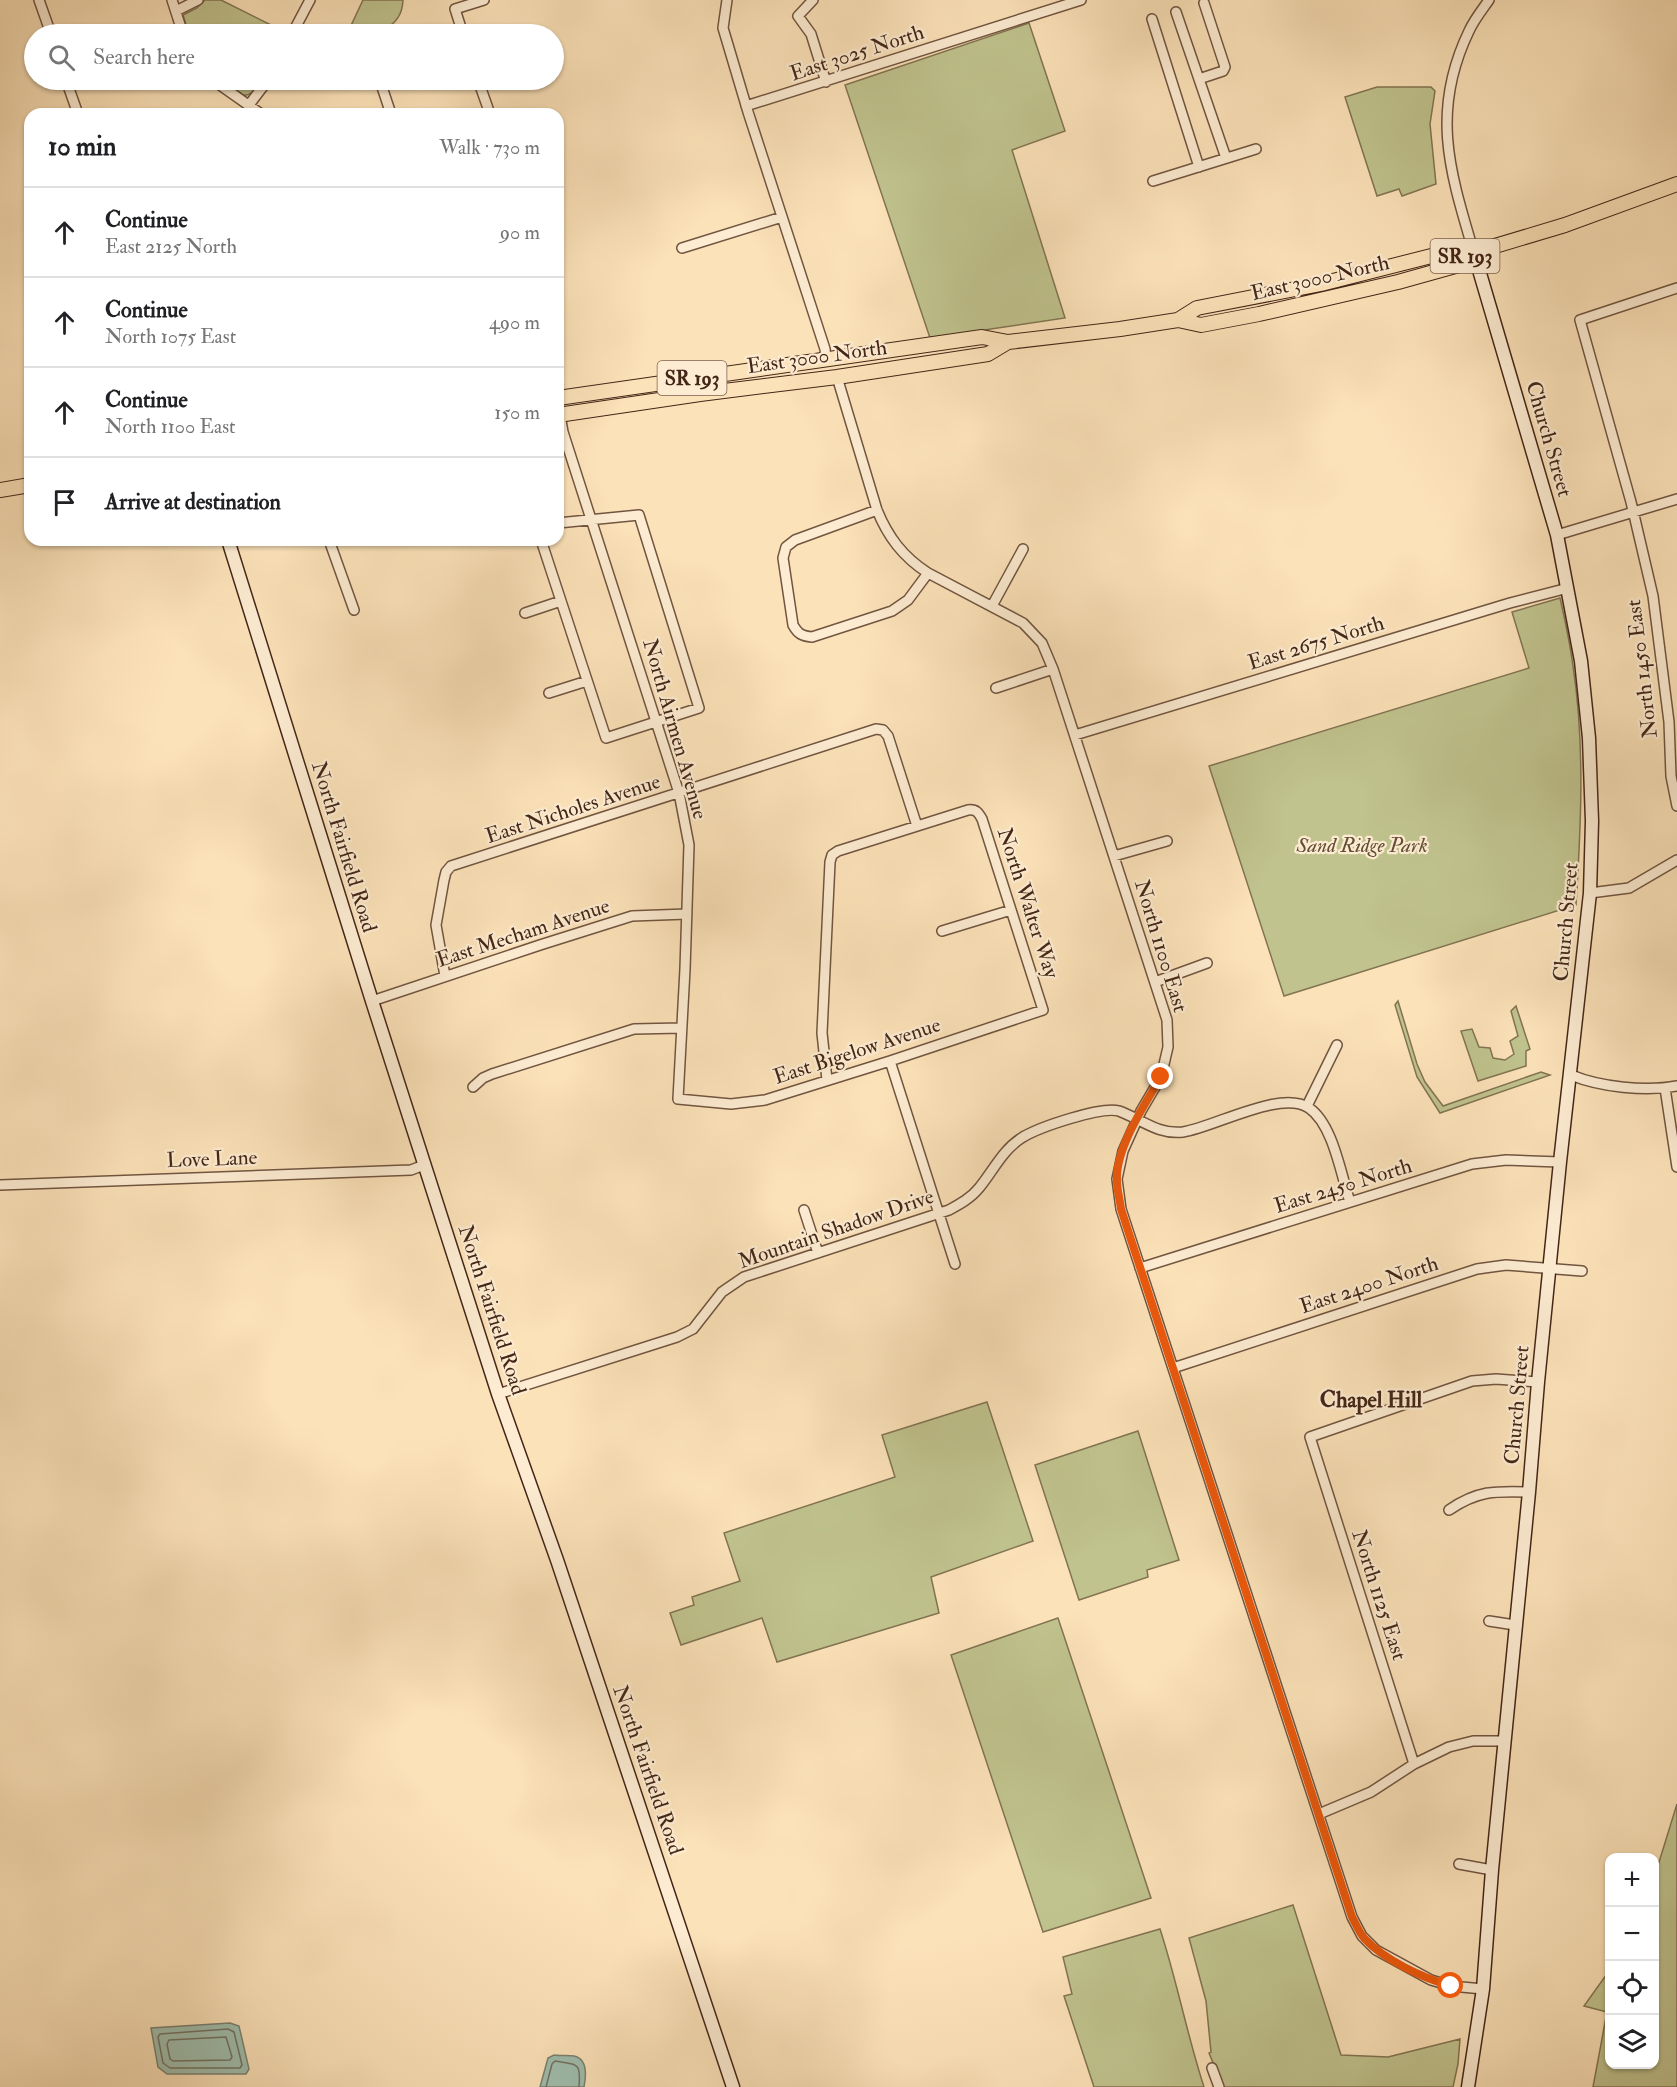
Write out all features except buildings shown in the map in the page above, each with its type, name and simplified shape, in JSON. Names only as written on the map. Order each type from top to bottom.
[{"type":"main road","name":"East 3000 North","points":[[564,397],[982,337],[1002,341],[1120,329],[1178,320],[1201,325],[1259,314],[1398,282],[1459,265],[1469,254],[1565,225],[1677,184]]},
{"type":"main road","name":"East 3000 North","points":[[564,414],[988,354],[1002,341]]},
{"type":"main road","points":[[655,401],[673,392],[814,370],[826,359]]},
{"type":"main road","points":[[0,490],[24,486]]},
{"type":"street","points":[[39,0],[47,24]]},
{"type":"street","points":[[172,0],[180,24]]},
{"type":"street","points":[[176,11],[198,0]]},
{"type":"street","points":[[297,24],[310,0]]},
{"type":"street","points":[[460,24],[455,9],[484,0]]},
{"type":"street","points":[[727,0],[723,28],[825,349],[826,359]]},
{"type":"street","points":[[813,0],[798,16],[811,34],[826,82]]},
{"type":"street","name":"East 3025 North","points":[[746,106],[1081,0]]},
{"type":"street","name":"Church Street","points":[[1468,2087],[1483,1989],[1538,1382],[1590,893],[1592,821],[1589,738],[1581,661],[1557,535],[1469,254],[1447,151],[1446,118],[1449,91],[1469,30],[1489,0]]},
{"type":"street","points":[[1199,79],[1223,71],[1225,67],[1204,3]]},
{"type":"street","points":[[1176,12],[1226,158]]},
{"type":"street","points":[[1152,19],[1199,167]]},
{"type":"street","points":[[70,90],[76,108]]},
{"type":"street","points":[[227,90],[253,108]]},
{"type":"street","points":[[249,105],[260,90]]},
{"type":"street","points":[[383,90],[389,108]]},
{"type":"street","points":[[482,90],[488,108]]},
{"type":"street","points":[[1153,181],[1256,149]]},
{"type":"street","points":[[682,248],[782,217]]},
{"type":"street","name":"North 1450 East","points":[[1677,288],[1580,320],[1634,513],[1653,596],[1673,722],[1671,776],[1677,806]]},
{"type":"street","name":"North 1100 East","points":[[837,377],[877,510],[885,529],[897,546],[916,565],[928,573],[1023,623],[1042,643],[1053,669],[1167,1020],[1168,1047],[1161,1077],[1123,1151],[1117,1179],[1121,1209],[1352,1917],[1362,1936],[1376,1950],[1431,1980],[1451,1986],[1483,1989]]},
{"type":"street","name":"North Airmen Avenue","points":[[564,435],[657,721],[679,794],[689,845],[678,1099]]},
{"type":"street","points":[[1557,535],[1677,499]]},
{"type":"street","points":[[877,510],[795,540],[786,547],[783,558],[793,625],[796,631],[802,636],[812,637],[892,611],[908,600],[928,573]]},
{"type":"street","points":[[544,546],[606,738],[699,708],[639,515],[564,523]]},
{"type":"street","name":"North Fairfield Road","points":[[230,546],[372,1002],[498,1394],[550,1540],[733,2087]]},
{"type":"street","points":[[331,546],[354,610]]},
{"type":"street","points":[[992,606],[1023,549]]},
{"type":"street","name":"East 2675 North","points":[[1075,735],[1568,588]]},
{"type":"street","points":[[525,613],[561,601]]},
{"type":"street","points":[[996,688],[1053,669]]},
{"type":"street","points":[[549,693],[587,681]]},
{"type":"street","name":"East Nicholes Avenue","points":[[445,976],[436,925],[446,872],[451,866],[876,729],[884,730],[888,736],[917,826]]},
{"type":"street","name":"North Walter Way","points":[[917,826],[974,810],[978,812],[1043,1010]]},
{"type":"street","points":[[827,1080],[822,1033],[832,855],[838,851],[917,826]]},
{"type":"street","points":[[1114,856],[1167,841]]},
{"type":"street","points":[[1590,893],[1629,888],[1677,860]]},
{"type":"street","points":[[942,931],[1011,910]]},
{"type":"street","name":"East Mecham Avenue","points":[[372,1002],[632,916],[687,914]]},
{"type":"street","points":[[1155,982],[1207,963]]},
{"type":"street","name":"East Bigelow Avenue","points":[[678,1099],[743,1104],[765,1100],[1043,1010]]},
{"type":"street","points":[[473,1087],[492,1074],[618,1033],[655,1027],[681,1028]]},
{"type":"street","points":[[1337,1045],[1307,1106],[1320,1117],[1329,1134],[1350,1202]]},
{"type":"street","points":[[890,1061],[955,1264]]},
{"type":"street","points":[[1571,1075],[1587,1082],[1649,1089],[1677,1086]]},
{"type":"street","points":[[1665,1088],[1677,1167]]},
{"type":"street","name":"Mountain Shadow Drive","points":[[498,1394],[677,1337],[693,1329],[722,1293],[744,1277],[939,1214],[969,1198],[1011,1146],[1042,1129],[1096,1111],[1116,1110],[1165,1133],[1184,1132],[1274,1104],[1291,1101],[1307,1106]]},
{"type":"street","name":"East 2450 North","points":[[1140,1268],[1472,1164],[1506,1160],[1560,1162]]},
{"type":"street","name":"Love Lane","points":[[0,1185],[411,1170],[424,1165]]},
{"type":"street","points":[[804,1210],[818,1253]]},
{"type":"street","name":"East 2400 North","points":[[1173,1368],[1477,1269],[1506,1265],[1582,1271]]},
{"type":"street","name":"North 1125 East","points":[[1414,1764],[1310,1437],[1472,1382],[1496,1379],[1538,1382]]},
{"type":"street","points":[[1449,1509],[1466,1498],[1496,1491],[1529,1492]]},
{"type":"street","points":[[1489,1621],[1515,1625]]},
{"type":"street","points":[[1319,1814],[1371,1792],[1414,1764],[1449,1747],[1473,1741],[1504,1741]]},
{"type":"street","points":[[1458,1864],[1492,1870]]},
{"type":"street","points":[[1212,2068],[1219,2087]]},
{"type":"green space","points":[[205,0],[221,0],[269,24],[186,24],[183,15],[197,8]]},
{"type":"green space","points":[[363,0],[403,0],[397,19],[392,24],[352,24]]},
{"type":"green space","points":[[1029,23],[1065,131],[1012,150],[1065,318],[930,338],[845,85]]},
{"type":"green space","points":[[1377,87],[1431,87],[1435,91],[1430,124],[1436,184],[1402,196],[1399,189],[1377,196],[1345,97]]},
{"type":"green space","points":[[236,90],[254,90],[252,93],[243,95]]},
{"type":"green space","name":"Sand Ridge Park","points":[[1560,598],[1572,657],[1581,755],[1576,905],[1284,996],[1209,766],[1529,668],[1512,612]]},
{"type":"green space","points":[[1398,1001],[1417,1064],[1425,1082],[1443,1106],[1541,1072],[1550,1075],[1440,1113],[1417,1077],[1395,1005]]},
{"type":"green space","points":[[1516,1006],[1530,1049],[1526,1051],[1526,1066],[1478,1081],[1461,1031],[1472,1029],[1479,1047],[1490,1048],[1493,1058],[1505,1060],[1514,1054],[1510,1041],[1518,1036],[1511,1011]]},
{"type":"green space","points":[[987,1402],[1033,1541],[931,1577],[939,1613],[777,1662],[762,1618],[681,1645],[670,1613],[694,1605],[692,1597],[740,1581],[724,1533],[895,1477],[882,1435]]},
{"type":"green space","points":[[1138,1431],[1179,1560],[1147,1570],[1148,1577],[1079,1600],[1035,1465]]},
{"type":"green space","points":[[1058,1618],[1151,1898],[1043,1932],[951,1655]]},
{"type":"green space","points":[[1677,1804],[1677,2087],[1593,2087],[1605,2023],[1605,2069],[1659,2069],[1659,1862]]},
{"type":"green space","points":[[1293,1905],[1341,2055],[1388,2057],[1460,2039],[1453,2087],[1223,2087],[1209,2053],[1211,2052],[1206,2001],[1189,1938]]},
{"type":"green space","points":[[1160,1929],[1204,2087],[1094,2087],[1064,1996],[1072,1994],[1063,1957]]},
{"type":"green space","points":[[1605,1977],[1605,2011],[1584,2006]]},
{"type":"water","points":[[230,2023],[239,2026],[249,2069],[246,2074],[167,2074],[158,2067],[151,2028]]},
{"type":"water","points":[[554,2055],[574,2056],[582,2061],[585,2074],[584,2087],[540,2087],[548,2058]]},
{"type":"district","name":"Chapel Hill","points":[[1371,1400]]},
{"type":"route","points":[[1161,1077],[1132,1128],[1123,1151],[1117,1179],[1121,1209],[1352,1917],[1362,1936],[1376,1950],[1431,1980],[1451,1986]]}]
